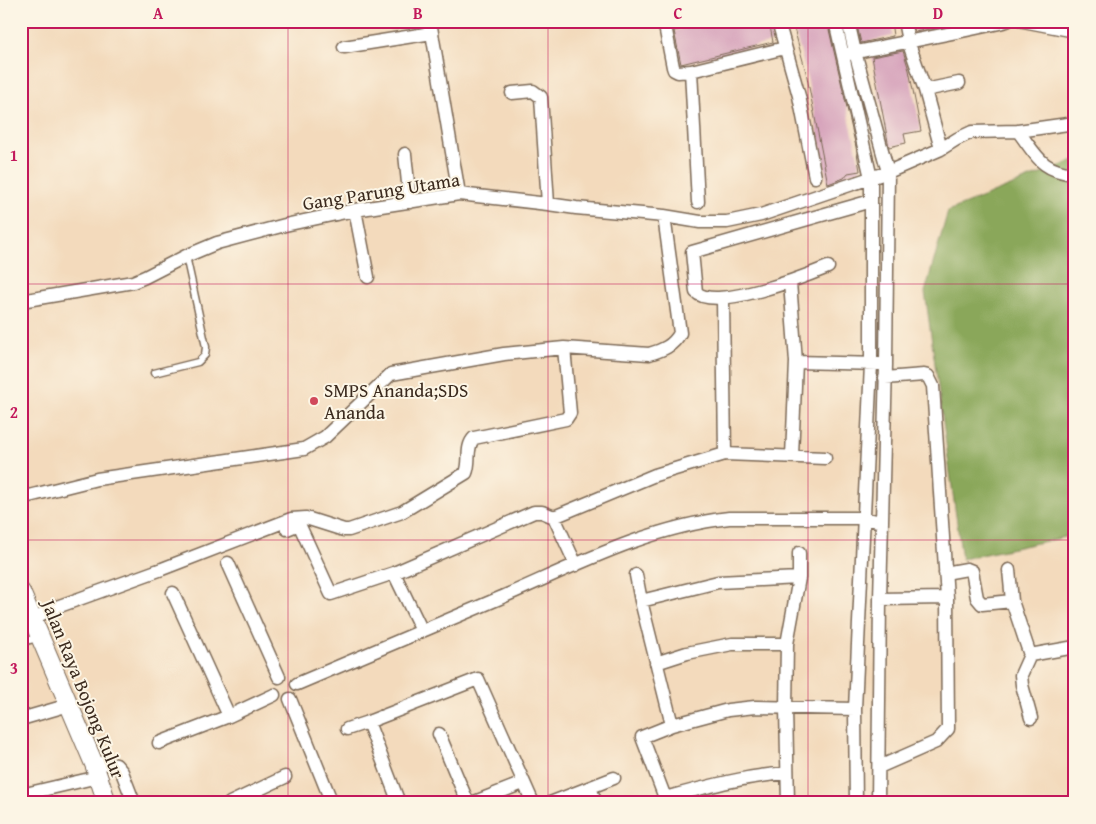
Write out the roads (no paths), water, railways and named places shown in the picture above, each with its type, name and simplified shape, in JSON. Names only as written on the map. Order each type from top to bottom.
[{"type":"main road","name":"Jalan Raya Bojong Kulur","points":[[21,592],[96,771],[106,803]]},
{"type":"street","points":[[778,21],[799,96],[815,176]]},
{"type":"street","points":[[835,21],[849,54],[888,172],[878,803]]},
{"type":"street","points":[[848,21],[849,54],[871,178],[871,364],[855,709],[856,803]]},
{"type":"street","points":[[904,21],[908,41],[926,90],[941,149]]},
{"type":"street","points":[[849,54],[908,41],[956,27],[1007,21]]},
{"type":"street","points":[[1023,21],[1075,31]]},
{"type":"street","points":[[667,22],[674,70],[678,72],[691,71],[785,48]]},
{"type":"street","points":[[344,47],[431,27],[459,194]]},
{"type":"street","points":[[691,71],[698,202]]},
{"type":"street","points":[[926,90],[959,83]]},
{"type":"street","points":[[512,93],[533,91],[541,97],[548,204]]},
{"type":"street","name":"Gang Parung Utama","points":[[21,301],[132,282],[217,243],[285,225],[355,210],[459,194],[664,216],[700,222],[727,222],[761,215],[888,172],[941,149],[972,132],[1018,131],[1075,123]]},
{"type":"street","points":[[1018,131],[1044,165],[1062,173],[1075,174]]},
{"type":"street","points":[[406,154],[410,202]]},
{"type":"street","points":[[828,266],[790,282],[723,299],[701,296],[696,292],[692,252],[871,201]]},
{"type":"street","points":[[355,210],[368,277]]},
{"type":"street","points":[[21,498],[97,479],[304,449],[325,438],[391,374],[504,354],[564,348],[649,354],[661,351],[676,340],[680,333],[664,216]]},
{"type":"street","points":[[790,282],[796,362],[792,456]]},
{"type":"street","points":[[723,299],[725,454]]},
{"type":"street","points":[[32,619],[54,608],[291,519],[306,518],[346,530],[402,512],[466,473],[470,444],[474,438],[568,416],[570,413],[564,348]]},
{"type":"street","points":[[796,362],[871,364],[886,371],[924,374],[928,376],[933,386],[947,598],[948,729],[936,742],[879,767]]},
{"type":"street","points":[[554,517],[654,475],[725,454],[825,458]]},
{"type":"street","points":[[260,540],[299,524],[331,594],[394,573],[534,512],[542,512],[554,517],[576,565]]},
{"type":"street","points":[[297,684],[612,548],[640,539],[708,521],[757,517],[863,518],[882,522]]},
{"type":"street","points":[[788,803],[787,644],[798,578],[799,553]]},
{"type":"street","points":[[228,563],[279,677]]},
{"type":"street","points":[[945,573],[967,569],[972,571],[977,598],[982,604],[1012,601]]},
{"type":"street","points":[[1009,570],[1012,601],[1030,655],[1021,674],[1031,718]]},
{"type":"street","points":[[394,573],[422,631]]},
{"type":"street","points":[[636,575],[672,725]]},
{"type":"street","points":[[641,601],[718,582],[798,578]]},
{"type":"street","points":[[173,593],[229,716]]},
{"type":"street","points":[[880,599],[947,598]]},
{"type":"street","points":[[656,663],[687,653],[732,644],[787,644]]},
{"type":"street","points":[[1030,655],[1075,647]]},
{"type":"street","points":[[290,676],[297,684],[297,690],[290,699],[281,700],[274,694],[272,684],[279,677],[290,676]]},
{"type":"street","points":[[347,728],[368,722],[478,679],[533,803]]},
{"type":"street","points":[[159,743],[229,716],[274,694]]},
{"type":"street","points":[[290,699],[332,803]]},
{"type":"street","points":[[21,719],[69,705]]},
{"type":"street","points":[[787,773],[729,780],[666,800],[642,737],[672,725],[728,710],[786,708],[855,709]]},
{"type":"street","points":[[368,722],[399,803]]},
{"type":"street","points":[[438,734],[468,803]]},
{"type":"street","points":[[21,795],[96,771],[103,763],[116,765],[122,772],[134,803]]},
{"type":"street","points":[[230,803],[251,799],[285,777]]},
{"type":"street","points":[[550,803],[614,778]]},
{"type":"street","points":[[472,803],[523,782]]},
{"type":"street","points":[[590,788],[596,803]]},
{"type":"lane","points":[[154,373],[198,362],[205,355],[206,347],[186,256]]},
{"type":"lane","points":[[21,642],[40,637]]},
{"type":"place","name":"SMPS Ananda;SDS Ananda","points":[[314,401]]}]
